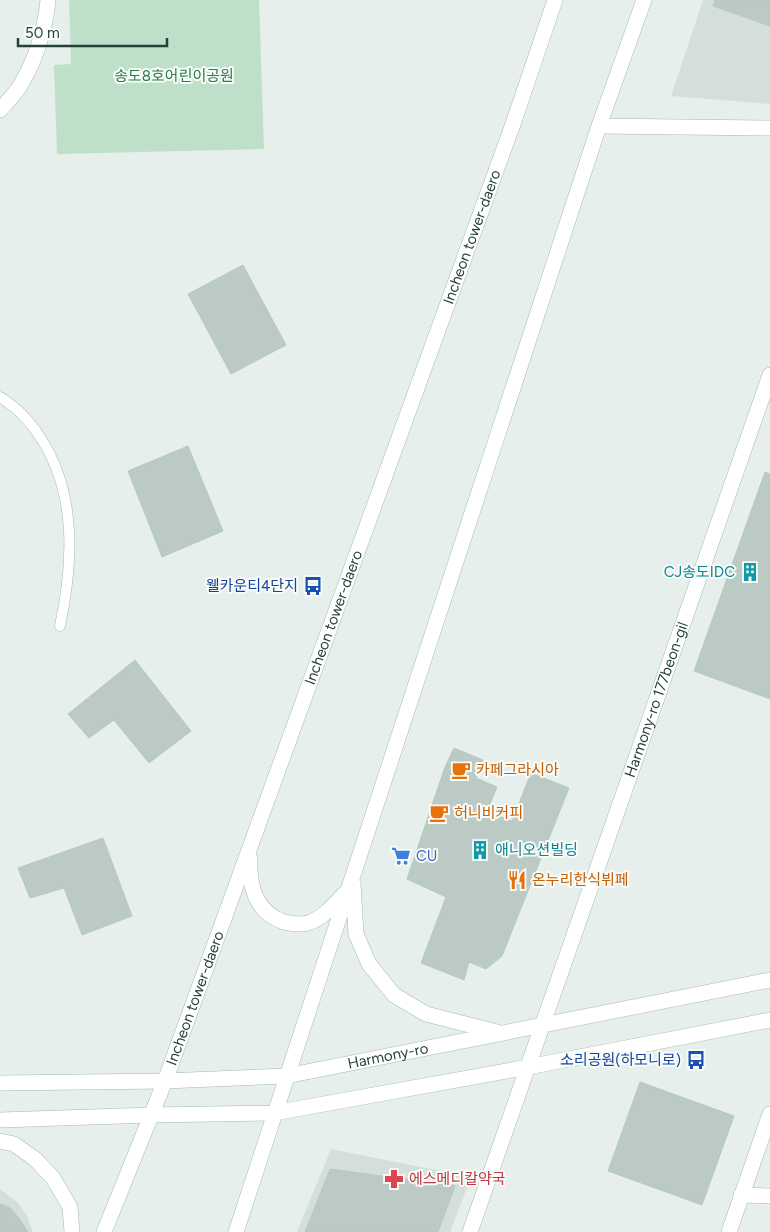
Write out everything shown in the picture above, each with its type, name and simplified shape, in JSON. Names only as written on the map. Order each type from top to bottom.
[{"type":"main road","points":[[0,110],[19,87],[33,61],[45,25],[48,0]]},
{"type":"main road","name":"Incheon tower-daero","points":[[104,1232],[165,1081],[502,153],[555,0]]},
{"type":"main road","points":[[236,1232],[599,126],[644,0]]},
{"type":"main road","points":[[599,126],[770,128]]},
{"type":"main road","name":"Harmony-ro 177beon-gil","points":[[470,1232],[770,375]]},
{"type":"main road","points":[[250,847],[250,876],[253,892],[263,908],[279,920],[298,924],[308,923],[329,910],[347,891]]},
{"type":"main road","points":[[352,874],[356,934],[369,964],[394,996],[426,1014],[501,1034]]},
{"type":"main road","name":"Harmony-ro","points":[[0,1083],[165,1081],[286,1076],[770,980]]},
{"type":"main road","points":[[0,1120],[274,1113],[528,1067],[770,1020]]},
{"type":"main road","points":[[730,1232],[770,1114]]},
{"type":"main road","points":[[0,1141],[14,1144],[35,1159],[53,1178],[70,1207],[72,1232]]},
{"type":"main road","points":[[741,1195],[770,1196]]},
{"type":"lane","points":[[0,396],[16,409],[35,429],[50,453],[63,486],[70,537],[66,598],[60,626]]},
{"type":"shaded area","points":[[703,0],[770,0],[770,104],[671,96]]},
{"type":"shaded area","points":[[331,1149],[471,1177],[450,1232],[297,1232]]},
{"type":"shaded area","points":[[0,1189],[18,1203],[27,1216],[33,1232],[0,1232]]},
{"type":"green space","name":"송도8호어린이공원","points":[[69,0],[259,0],[264,149],[57,154],[54,65],[71,64]]},
{"type":"building","points":[[715,0],[770,0],[770,26],[713,6]]},
{"type":"building","points":[[243,265],[286,345],[231,374],[188,294]]},
{"type":"building","points":[[188,446],[223,531],[162,557],[128,471]]},
{"type":"building","name":"CJ송도IDC","points":[[765,472],[770,474],[770,699],[694,671]]},
{"type":"building","points":[[135,660],[191,731],[149,763],[114,720],[89,738],[68,714]]},
{"type":"building","name":"애니오션빌딩","points":[[454,748],[483,760],[476,778],[497,787],[487,811],[512,821],[531,773],[569,788],[502,956],[486,969],[469,962],[464,980],[421,963],[446,897],[407,879],[445,767]]},
{"type":"building","points":[[103,838],[132,916],[82,935],[64,888],[30,898],[18,868]]},
{"type":"building","points":[[640,1082],[734,1116],[702,1205],[608,1171]]},
{"type":"building","points":[[330,1169],[455,1186],[438,1232],[305,1232]]},
{"type":"building","points":[[0,1204],[9,1207],[28,1232],[0,1232]]},
{"type":"place","name":"CJ송도IDC","points":[[750,572]]},
{"type":"place","name":"웰카운티4단지","points":[[313,586]]},
{"type":"place","name":"카페그라시아","points":[[461,770]]},
{"type":"place","name":"허니비커피","points":[[439,813]]},
{"type":"place","name":"애니오션빌딩","points":[[480,850]]},
{"type":"place","name":"CU","points":[[401,856]]},
{"type":"place","name":"온누리한식뷔페","points":[[517,880]]},
{"type":"place","name":"소리공원(하모니로)","points":[[696,1060]]},
{"type":"place","name":"에스메디칼약국","points":[[394,1179]]}]
